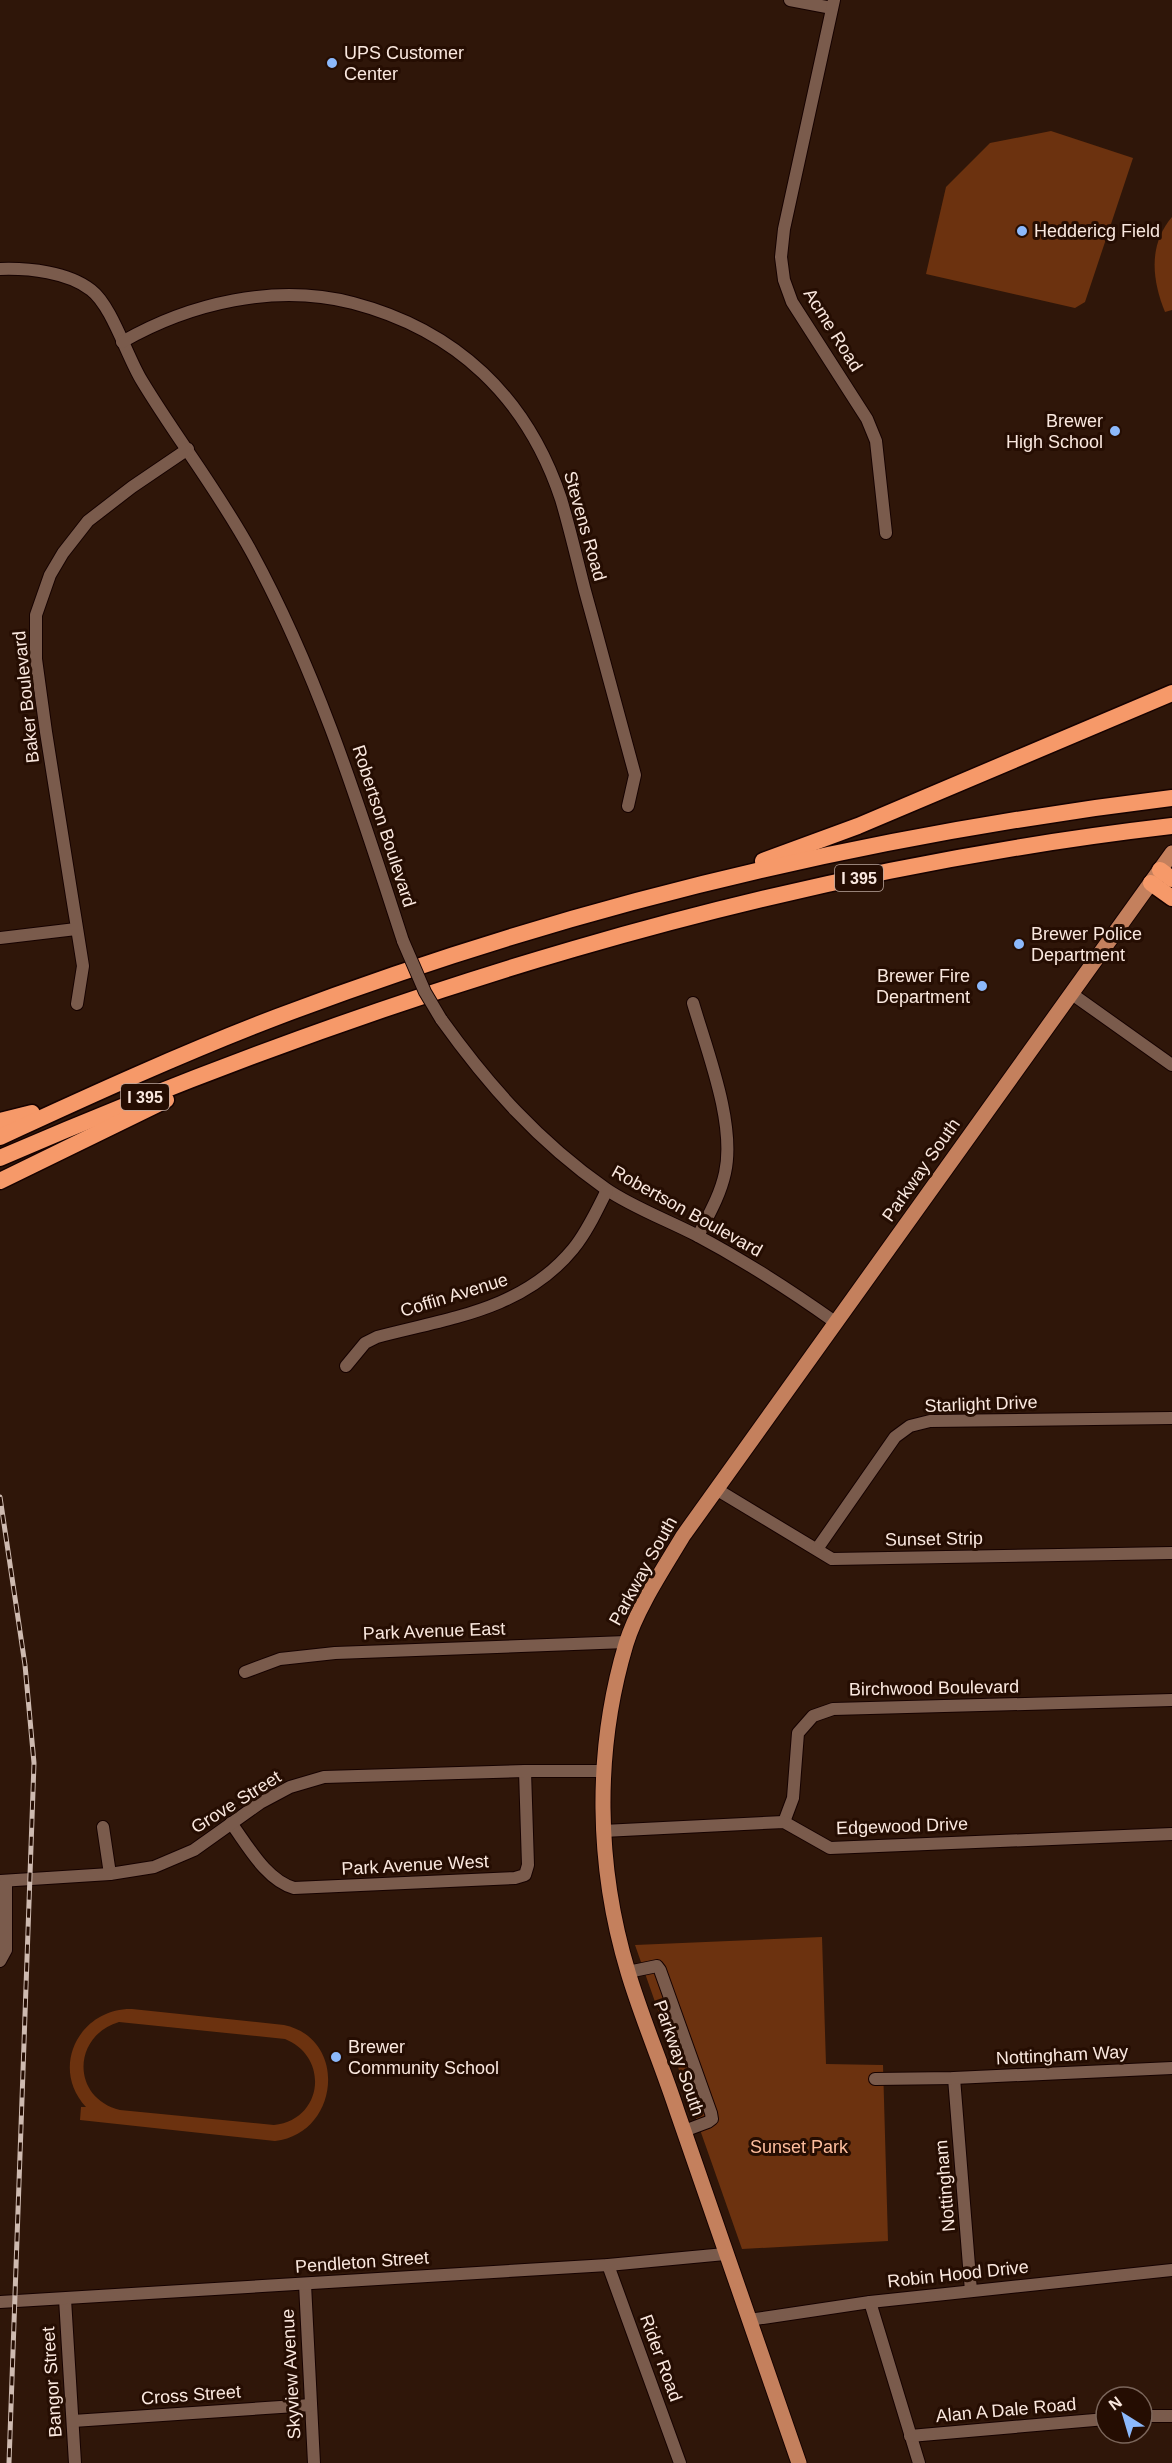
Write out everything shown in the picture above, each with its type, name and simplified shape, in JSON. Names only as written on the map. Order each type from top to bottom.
[{"type":"highway","points":[[613,908],[753,864],[837,834],[1172,693]]},
{"type":"highway","name":"I 395","points":[[0,1137],[120,1082],[276,1018],[467,951],[613,908],[777,867],[909,839],[1172,798]]},
{"type":"highway","name":"I 395","points":[[0,1158],[134,1101],[291,1040],[518,964],[698,914],[937,862],[1172,826]]},
{"type":"highway","points":[[1161,877],[1172,898]]},
{"type":"highway","points":[[0,1181],[291,1040]]},
{"type":"highway","points":[[0,1121],[120,1082]]},
{"type":"main road","name":"Parkway South","points":[[799,2463],[628,1972],[608,1879],[603,1831],[603,1771],[609,1717],[626,1642],[653,1586],[683,1536],[1072,994],[1161,877],[1172,854]]},
{"type":"street","points":[[790,0],[833,4]]},
{"type":"street","name":"Acme Road","points":[[833,4],[784,229],[781,257],[784,280],[792,302],[867,419],[876,441],[885,533]]},
{"type":"street","name":"Robertson Boulevard","points":[[0,269],[54,274],[75,280],[93,292],[105,307],[142,382],[217,492],[252,553],[309,668],[344,762],[403,941],[425,992],[441,1019],[507,1104],[607,1190],[698,1236],[777,1281],[835,1322]]},
{"type":"street","name":"Stevens Road","points":[[122,342],[152,325],[226,302],[268,294],[307,295],[378,309],[412,323],[445,342],[485,374],[512,402],[531,432],[561,499],[635,775],[628,806]]},
{"type":"street","name":"Baker Boulevard","points":[[77,1004],[83,966],[36,658],[36,615],[50,575],[63,553],[88,521],[132,487],[188,449]]},
{"type":"street","points":[[0,938],[76,929]]},
{"type":"street","points":[[1072,994],[1172,1065]]},
{"type":"street","points":[[693,1003],[724,1115],[728,1138],[728,1155],[722,1183],[698,1236]]},
{"type":"street","name":"Coffin Avenue","points":[[346,1366],[365,1343],[377,1337],[492,1306],[512,1299],[536,1285],[555,1270],[575,1248],[607,1190]]},
{"type":"street","name":"Starlight Drive","points":[[817,1549],[895,1437],[910,1426],[930,1421],[1172,1418]]},
{"type":"street","name":"Sunset Strip","points":[[716,1489],[832,1559],[1172,1553]]},
{"type":"street","name":"Park Avenue East","points":[[245,1672],[280,1659],[335,1653],[626,1642]]},
{"type":"street","name":"Birchwood Boulevard","points":[[784,1822],[793,1798],[798,1732],[813,1716],[833,1709],[1172,1700]]},
{"type":"street","name":"Park Avenue West","points":[[231,1823],[272,1876],[282,1885],[294,1888],[515,1878],[525,1875],[528,1865],[525,1771]]},
{"type":"street","name":"Grove Street","points":[[3,1881],[110,1874],[154,1867],[194,1850],[231,1823],[290,1786],[324,1777],[603,1771]]},
{"type":"street","points":[[603,1831],[784,1822]]},
{"type":"street","name":"Edgewood Drive","points":[[784,1822],[830,1848],[1172,1834]]},
{"type":"street","points":[[103,1827],[110,1874]]},
{"type":"street","points":[[0,1961],[6,1950],[3,1881]]},
{"type":"street","points":[[628,1972],[651,1966],[657,1966],[660,1970],[696,2069],[712,2119],[684,2131]]},
{"type":"street","name":"Nottingham Way","points":[[876,2079],[954,2078],[1172,2068]]},
{"type":"street","name":"Nottingham","points":[[954,2078],[971,2291]]},
{"type":"street","name":"Pendleton Street","points":[[0,2302],[608,2265],[725,2254]]},
{"type":"street","name":"Rider Road","points":[[608,2265],[680,2463]]},
{"type":"street","name":"Robin Hood Drive","points":[[749,2320],[870,2302],[1172,2270]]},
{"type":"street","name":"Skyview Avenue","points":[[305,2284],[314,2463]]},
{"type":"street","name":"Bangor Street","points":[[65,2299],[75,2463]]},
{"type":"street","points":[[870,2302],[919,2463]]},
{"type":"street","name":"Cross Street","points":[[73,2421],[311,2405]]},
{"type":"street","points":[[1154,2416],[1172,2416]]},
{"type":"street","name":"Alan A Dale Road","points":[[910,2436],[1094,2420]]},
{"type":"green space","name":"Heddericg Field","points":[[1051,131],[1133,158],[1085,302],[1075,308],[926,274],[946,187],[990,143]]},
{"type":"green space","points":[[1172,217],[1172,310],[1165,312],[1157,288],[1155,263],[1159,239]]},
{"type":"green space","name":"Sunset Park","points":[[822,1937],[826,2064],[883,2065],[888,2241],[742,2249],[635,1945]]},
{"type":"green space","points":[[132,2009],[284,2025],[305,2034],[319,2048],[327,2066],[328,2086],[323,2105],[313,2122],[296,2135],[275,2141],[80,2120],[81,2107],[86,2107],[75,2091],[70,2075],[71,2058],[76,2043],[85,2029],[98,2018],[114,2011]],"holes":[[[119,2022],[285,2039],[299,2048],[309,2059],[314,2073],[315,2087],[311,2100],[303,2112],[290,2121],[274,2125],[120,2110],[104,2103],[93,2093],[86,2081],[84,2067],[86,2053],[92,2040],[104,2029]]]},
{"type":"railway","points":[[0,1497],[25,1665],[34,1763],[9,2463]]},
{"type":"place","name":"UPS Customer Center","points":[[332,63]]},
{"type":"place","name":"Heddericg Field","points":[[1022,231]]},
{"type":"place","name":"Brewer High School","points":[[1115,431]]},
{"type":"place","name":"Brewer Police Department","points":[[1019,944]]},
{"type":"place","name":"Brewer Fire Department","points":[[982,986]]},
{"type":"place","name":"Brewer Community School","points":[[336,2057]]}]
